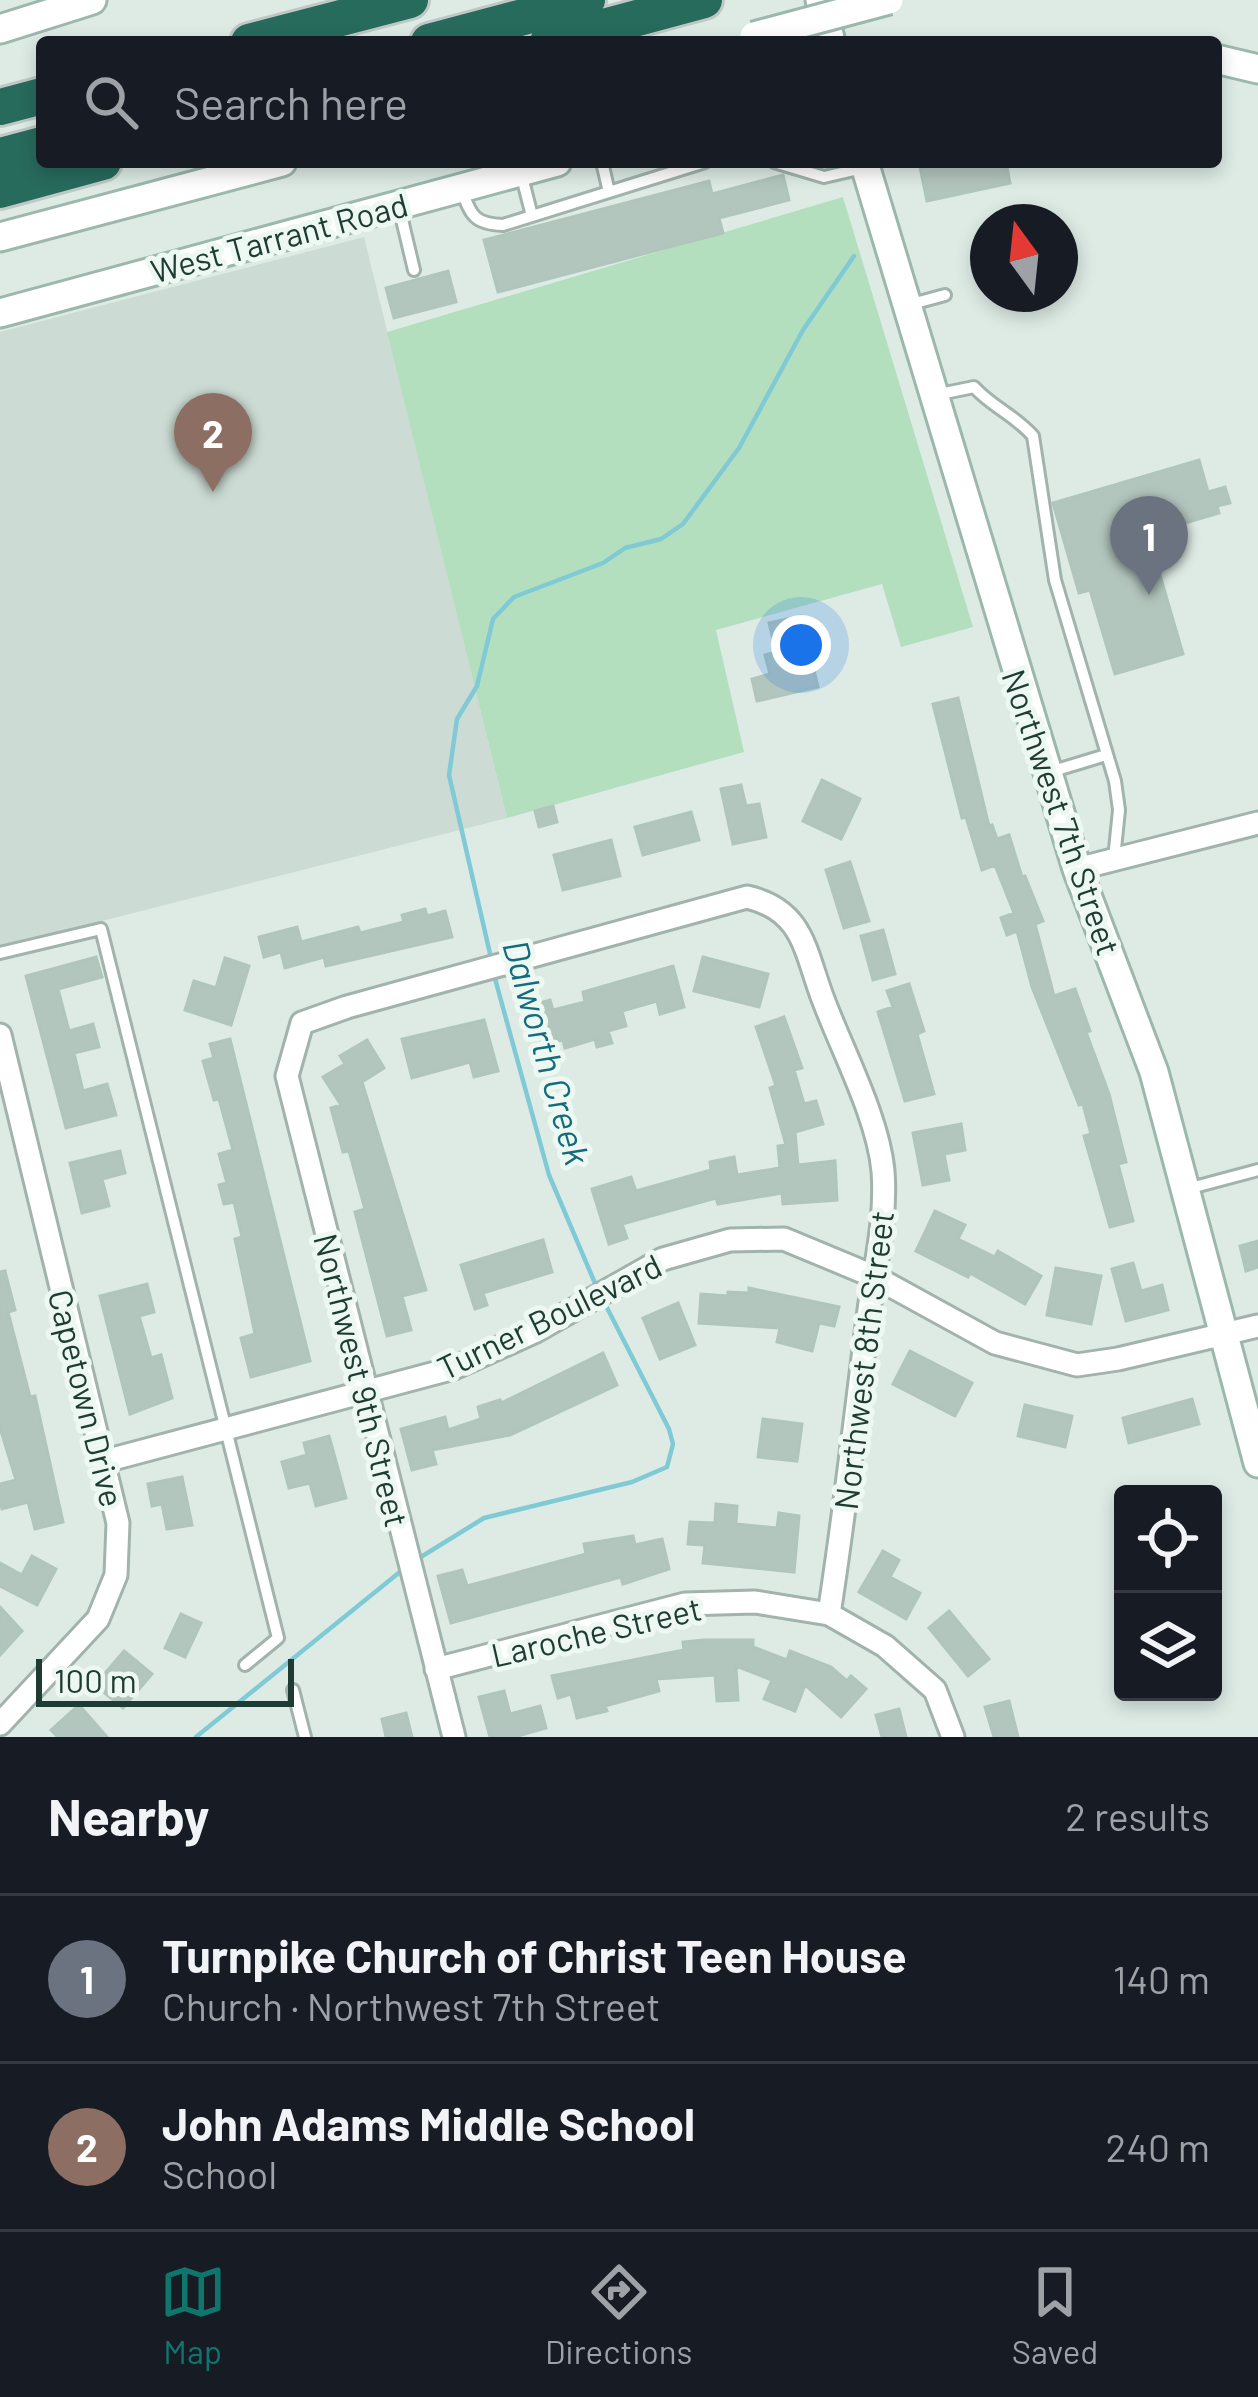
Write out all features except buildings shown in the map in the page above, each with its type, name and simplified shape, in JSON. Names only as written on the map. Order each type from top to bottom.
[{"type":"highway","points":[[273,36],[410,0]]},
{"type":"highway","points":[[452,36],[587,0]]},
{"type":"highway","points":[[570,36],[704,0]]},
{"type":"highway","points":[[0,107],[36,98]]},
{"type":"highway","points":[[0,156],[36,147]]},
{"type":"highway","points":[[0,190],[81,168]]},
{"type":"street","points":[[0,29],[92,0]]},
{"type":"street","points":[[820,0],[829,36]]},
{"type":"street","points":[[754,36],[889,0]]},
{"type":"street","points":[[1222,60],[1258,69]]},
{"type":"street","points":[[0,237],[259,168]]},
{"type":"street","name":"West Tarrant Road","points":[[0,313],[535,168]]},
{"type":"street","name":"Northwest 7th Street","points":[[866,168],[1077,869],[1154,1072],[1258,1463]]},
{"type":"street","points":[[1077,869],[1258,823]]},
{"type":"street","name":"Northwest 8th Street","points":[[302,1023],[464,973],[747,897],[770,902],[796,924],[859,1088],[883,1168],[882,1238],[873,1276],[850,1485],[829,1614]]},
{"type":"street","name":"Northwest 9th Street","points":[[302,1023],[286,1076],[454,1737]]},
{"type":"street","name":"Capetown Drive","points":[[0,1036],[118,1522],[116,1575],[98,1619],[0,1724]]},
{"type":"street","name":"Turner Boulevard","points":[[105,1461],[454,1368],[581,1306],[663,1259],[730,1240],[784,1240],[873,1276],[995,1343],[1077,1364],[1258,1326]]},
{"type":"street","name":"Laroche Street","points":[[436,1669],[685,1604],[755,1602],[829,1614]]},
{"type":"street","points":[[829,1614],[885,1646],[935,1690],[953,1737]]},
{"type":"lane","points":[[603,168],[609,192]]},
{"type":"lane","points":[[461,188],[471,216],[482,224],[503,225],[674,168]]},
{"type":"lane","points":[[800,168],[824,177],[855,168]]},
{"type":"lane","points":[[520,172],[532,216]]},
{"type":"lane","points":[[399,204],[414,270]]},
{"type":"lane","points":[[905,306],[945,295]]},
{"type":"lane","points":[[932,396],[974,387],[1034,436],[1042,512],[1064,610],[1119,810],[1114,860]]},
{"type":"lane","points":[[1047,773],[1106,755]]},
{"type":"lane","points":[[0,953],[101,929],[278,1638],[245,1665]]},
{"type":"lane","points":[[1187,1189],[1258,1170]]},
{"type":"lane","points":[[293,1690],[305,1737]]},
{"type":"shaded area","points":[[364,237],[507,818],[0,947],[0,332]]},
{"type":"green space","points":[[843,197],[973,627],[901,647],[882,584],[716,630],[744,752],[507,818],[387,332]]},
{"type":"waterway","name":"Dalworth Creek","points":[[491,958],[449,775],[457,719],[477,686],[493,619],[514,597],[603,563],[625,548],[661,539],[683,524],[739,448],[803,330],[854,256]]},
{"type":"waterway","name":"Dalworth Creek","points":[[494,975],[549,1175],[597,1288]]},
{"type":"waterway","name":"Dalworth Creek","points":[[416,1560],[484,1518],[632,1482],[667,1467],[673,1444],[669,1429],[602,1298]]},
{"type":"waterway","name":"Dalworth Creek","points":[[196,1737],[406,1567]]},
{"type":"place","name":"John Adams Middle School","points":[[213,492]]},
{"type":"place","name":"Turnpike Church of Christ Teen House","points":[[1149,595]]}]
